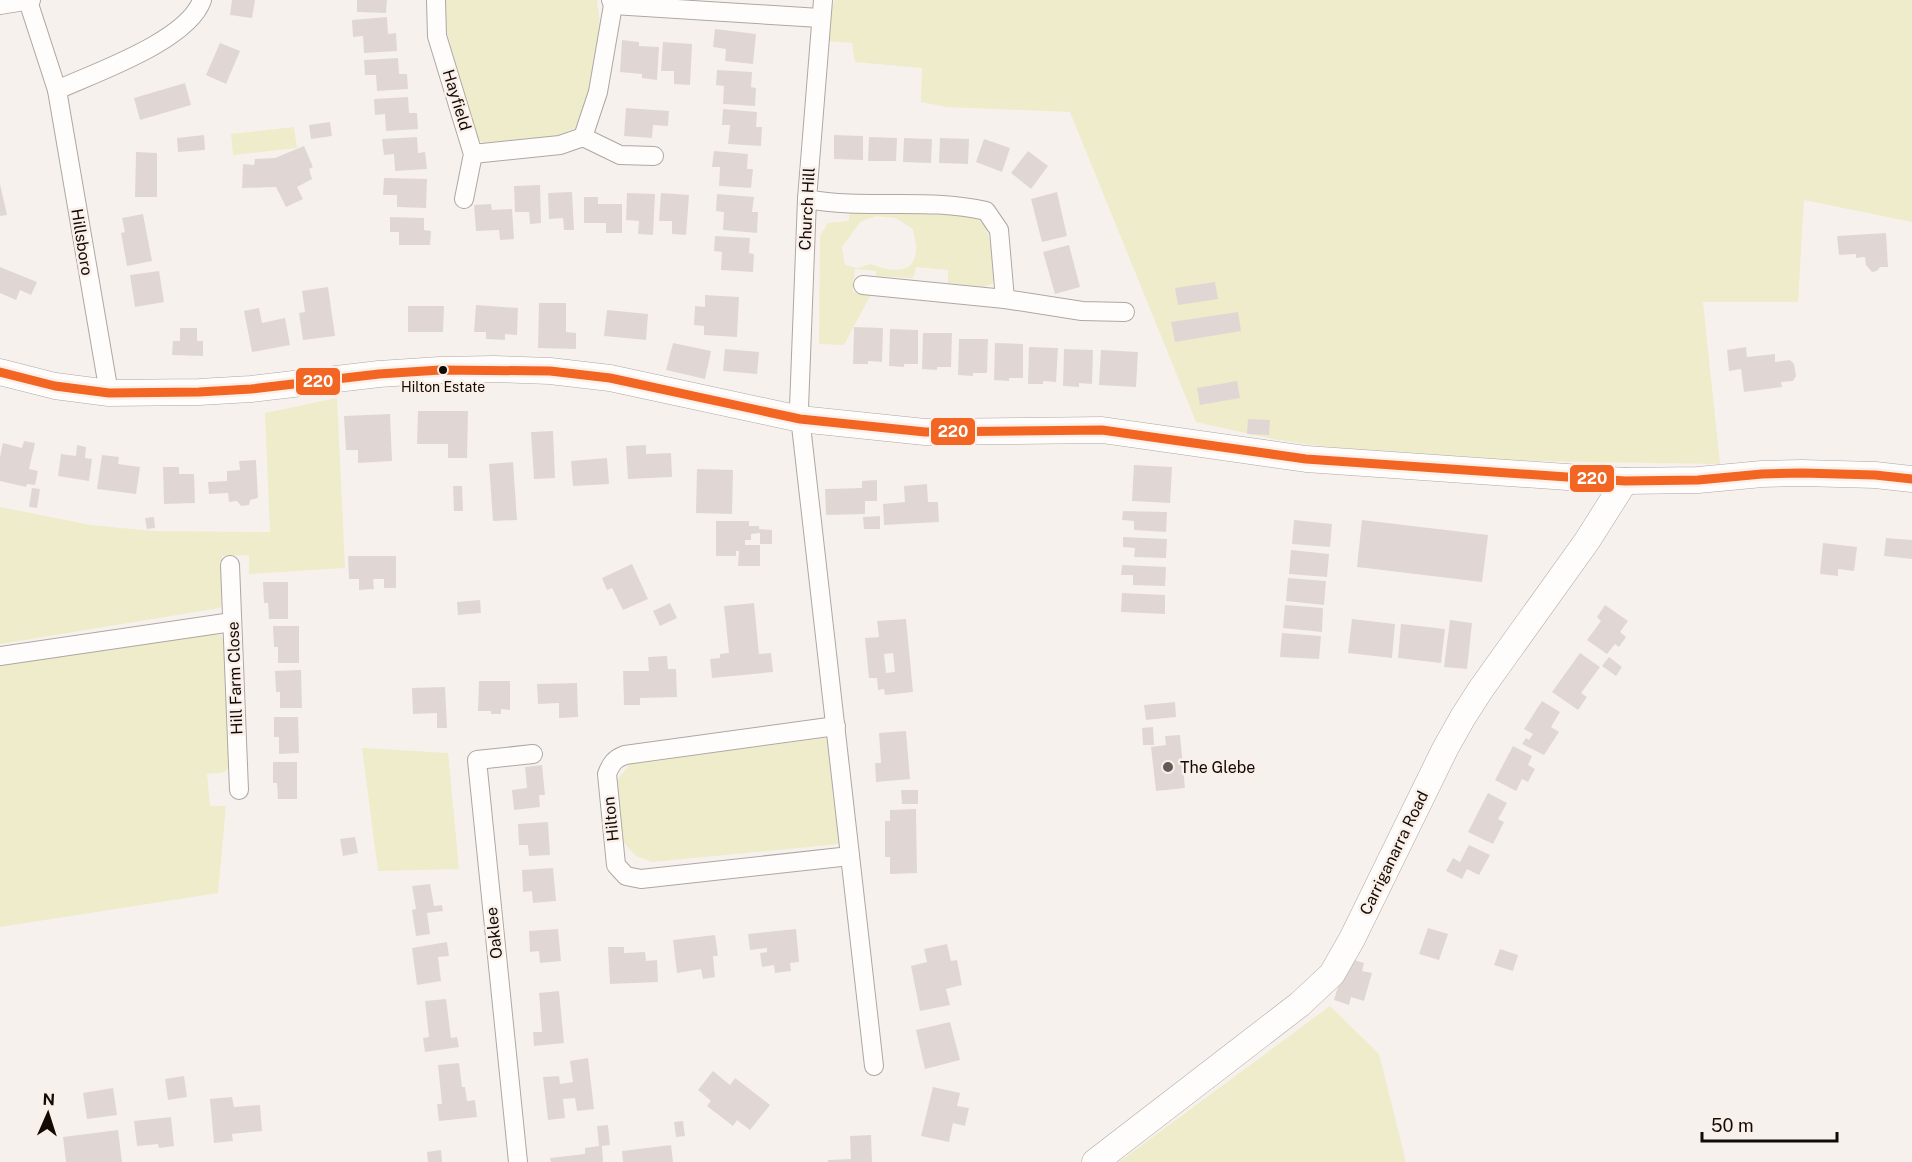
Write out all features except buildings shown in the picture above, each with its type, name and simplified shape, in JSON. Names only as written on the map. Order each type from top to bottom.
[{"type":"main road","points":[[0,372],[55,386],[109,393],[209,392],[379,374],[494,369],[550,371],[610,378],[800,419],[925,432],[1102,430],[1306,459],[1625,481],[1698,480],[1802,473],[1875,475],[1912,479]]},
{"type":"main road","name":"Carriganarra Road","points":[[1095,1162],[1300,1004],[1332,974],[1352,939],[1463,717],[1587,542],[1625,481]]},
{"type":"street","points":[[57,90],[153,47],[191,18],[202,0]]},
{"type":"street","name":"Hayfield","points":[[436,0],[437,36],[473,154],[464,198]]},
{"type":"street","name":"Hillsboro","points":[[0,5],[30,1],[57,90],[109,393]]},
{"type":"street","points":[[583,137],[598,92],[612,3],[821,9]]},
{"type":"street","name":"Church Hill","points":[[800,419],[807,199],[821,9]]},
{"type":"street","points":[[473,154],[560,145],[583,137],[620,154],[654,156]]},
{"type":"street","points":[[807,199],[847,203],[959,205],[986,211],[999,230],[1005,299]]},
{"type":"street","points":[[863,285],[1005,299],[1082,310],[1125,312]]},
{"type":"street","points":[[800,419],[874,1066]]},
{"type":"street","name":"Hill Farm Close","points":[[230,565],[239,790]]},
{"type":"street","points":[[0,656],[232,622]]},
{"type":"street","name":"Hilton","points":[[836,726],[625,755],[617,758],[610,765],[607,774],[616,865],[626,876],[641,879],[850,856]]},
{"type":"street","name":"Oaklee","points":[[518,1162],[477,760],[533,754]]},
{"type":"shaded area","points":[[444,0],[597,0],[604,56],[582,125],[547,140],[486,146],[476,137],[443,19]]},
{"type":"shaded area","points":[[835,0],[1912,0],[1912,222],[1804,200],[1798,302],[1703,302],[1720,464],[1444,457],[1335,448],[1259,436],[1196,422],[1070,112],[947,107],[921,102],[922,68],[855,62],[852,43],[825,41],[825,18]]},
{"type":"shaded area","points":[[294,127],[297,148],[233,155],[231,134]]},
{"type":"shaded area","points":[[849,211],[972,216],[985,225],[999,270],[992,284],[984,287],[948,283],[948,270],[916,267],[913,278],[876,276],[876,271],[855,269],[853,292],[870,293],[870,296],[844,345],[819,344],[820,236],[828,223],[849,221]],"holes":[[[876,216],[896,218],[913,229],[916,249],[915,258],[911,264],[900,270],[885,269],[871,264],[858,268],[845,265],[842,247],[860,222]]]},
{"type":"shaded area","points":[[337,398],[345,568],[249,574],[249,555],[222,556],[223,603],[220,608],[0,644],[0,507],[90,525],[153,531],[270,532],[265,413]]},
{"type":"shaded area","points":[[206,633],[221,635],[226,647],[232,762],[225,771],[207,774],[210,806],[226,806],[218,893],[0,927],[0,666]]},
{"type":"shaded area","points":[[827,738],[839,844],[652,862],[636,856],[623,842],[617,818],[617,780],[631,763]]},
{"type":"shaded area","points":[[362,748],[448,753],[459,869],[378,871]]},
{"type":"shaded area","points":[[1330,1006],[1379,1054],[1406,1162],[1119,1162]]},
{"type":"transit line","name":"220","points":[[0,372],[55,386],[109,393],[251,389],[379,374],[440,370],[550,371],[610,378],[800,419],[925,432],[1102,430],[1306,459],[1625,481],[1698,480],[1802,473],[1875,475],[1912,479]]},
{"type":"place","name":"Hilton Estate","points":[[443,370]]},
{"type":"place","name":"The Glebe","points":[[1168,767]]}]
